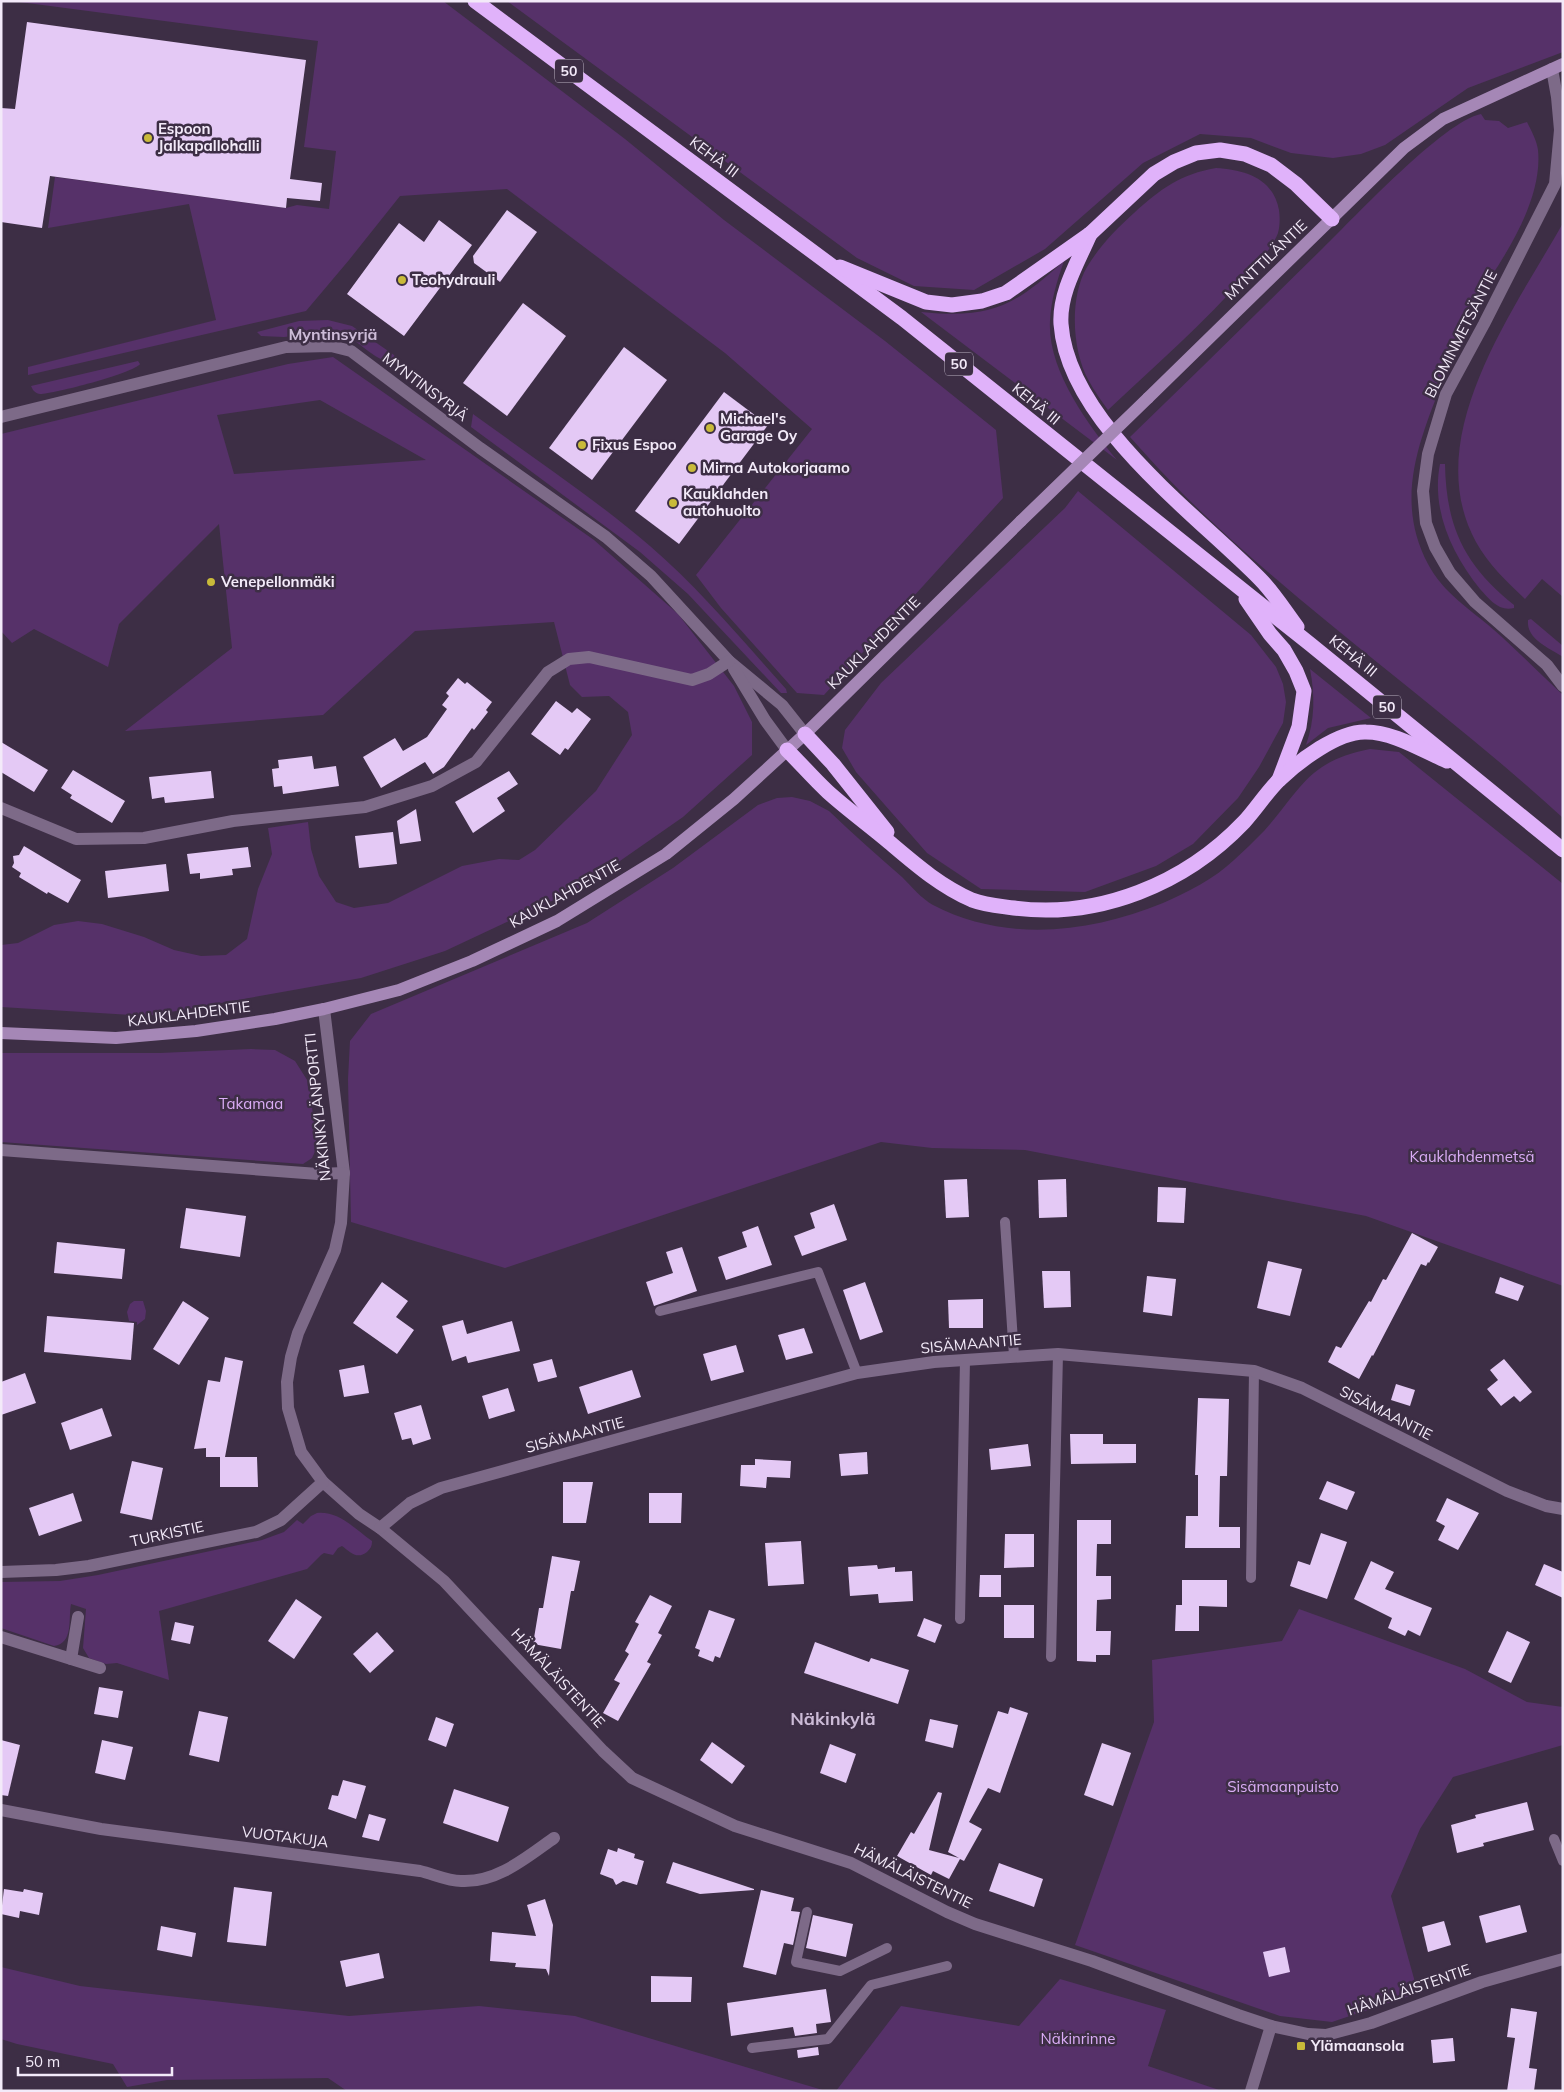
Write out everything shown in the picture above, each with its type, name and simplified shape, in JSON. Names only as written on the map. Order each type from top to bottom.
[{"type":"highway","name":"KEHÄ III","points":[[475,1],[822,261],[902,318],[1310,644],[1563,850]]},
{"type":"highway","points":[[822,261],[926,302],[952,305],[982,301],[1006,293],[1090,234],[1154,174],[1174,162],[1196,153],[1220,150],[1245,154],[1271,165],[1296,184],[1332,219]]},
{"type":"highway","points":[[1090,234],[1065,293],[1061,322],[1064,349],[1079,382],[1098,415],[1140,465],[1262,581],[1310,644]]},
{"type":"highway","points":[[1238,588],[1270,634],[1284,650],[1296,671],[1304,691],[1299,727],[1279,780]]},
{"type":"highway","points":[[787,750],[828,792],[931,877],[952,890],[975,901],[1012,908],[1050,910],[1074,909],[1129,897],[1162,882],[1194,864],[1229,838],[1279,780],[1314,752],[1340,738],[1366,732],[1390,736],[1464,769]]},
{"type":"highway","points":[[805,734],[833,764],[908,858]]},
{"type":"street","name":"MYNTTILÄNTIE","points":[[1021,520],[1404,148],[1443,119],[1557,67]]},
{"type":"street","name":"BLOMINMETSÄNTIE","points":[[1557,67],[1560,130],[1555,184],[1489,315],[1446,394],[1428,454],[1423,491],[1426,522],[1435,547],[1450,573],[1475,602],[1547,665],[1563,686]]},
{"type":"street","name":"MYNTINSYRJÄ","points":[[1,418],[286,347],[330,346],[351,351],[480,448],[606,537],[651,576],[729,660],[782,705],[805,734]]},
{"type":"street","name":"KAUKLAHDENTIE","points":[[1,1032],[116,1038],[196,1031],[275,1019],[399,990],[472,961],[557,921],[666,854],[734,799],[805,734],[1021,520]]},
{"type":"street","points":[[1,808],[76,839],[144,838],[233,821],[365,807],[432,786],[476,762],[548,672],[569,659],[590,657],[692,680],[709,674],[729,660]]},
{"type":"street","name":"MYNTINSYRJÄ","points":[[729,660],[765,720],[787,750]]},
{"type":"street","name":"BLOMINMETSÄNTIE","points":[[1547,665],[1563,671]]},
{"type":"street","name":"NÄKINKYLÄNPORTTI","points":[[323,1482],[301,1452],[288,1408],[287,1382],[291,1357],[298,1333],[334,1250],[341,1223],[344,1173],[324,1009]]},
{"type":"street","points":[[1,1150],[309,1174],[344,1173]]},
{"type":"street","name":"SISÄMAANTIE","points":[[380,1528],[410,1503],[441,1488],[857,1374],[934,1362],[1058,1354],[1254,1370],[1302,1388],[1507,1491],[1546,1506],[1563,1509]]},
{"type":"street","name":"HÄMÄLÄISTENTIE","points":[[323,1482],[359,1514],[380,1528],[444,1581],[603,1751],[632,1778],[735,1826],[851,1863],[947,1912],[975,1924],[1092,1961],[1193,2000],[1271,2026],[1308,2034],[1326,2034],[1371,2023],[1482,1982],[1563,1959]]},
{"type":"street","name":"TURKISTIE","points":[[1,1572],[56,1570],[89,1566],[256,1532],[282,1520],[323,1482]]},
{"type":"street","points":[[71,1659],[78,1617]]},
{"type":"street","points":[[1,1636],[100,1668]]},
{"type":"street","name":"VUOTAKUJA","points":[[1,1810],[101,1829],[420,1871],[461,1881],[486,1879],[517,1865],[554,1838]]},
{"type":"street","points":[[1250,2091],[1271,2026]]},
{"type":"lane","points":[[1005,1222],[1014,1356]]},
{"type":"lane","points":[[660,1312],[818,1272],[857,1374]]},
{"type":"lane","points":[[1051,1658],[1058,1354]]},
{"type":"lane","points":[[960,1619],[964,1360]]},
{"type":"lane","points":[[1251,1578],[1254,1370]]},
{"type":"lane","points":[[1554,1839],[1563,1861]]},
{"type":"lane","points":[[807,1912],[796,1962],[840,1971],[887,1948]]},
{"type":"lane","points":[[752,2048],[828,2039],[871,1985],[947,1966]]},
{"type":"green space","points":[[12,1],[443,1],[625,139],[724,220],[885,341],[996,430],[1003,498],[824,695],[797,693],[721,608],[696,575],[812,429],[725,353],[507,189],[400,196],[306,311],[28,375],[28,367],[216,320],[189,204],[48,228],[55,177],[286,208],[297,205],[329,209],[336,151],[304,147],[318,41]]},
{"type":"green space","points":[[507,1],[1563,1],[1563,52],[1468,88],[1385,145],[1361,154],[1333,158],[1291,153],[1251,138],[1200,134],[1143,163],[1045,249],[974,290],[914,286],[857,258]]},
{"type":"green space","points":[[1481,114],[1485,120],[1499,121],[1508,128],[1527,122],[1538,150],[1536,180],[1527,211],[1513,240],[1471,308],[1427,421],[1414,468],[1413,515],[1418,539],[1428,564],[1441,584],[1503,638],[1563,695],[1563,818],[1469,737],[1276,579],[1178,489],[1130,437],[1400,172],[1445,134],[1465,121]]},
{"type":"green space","points":[[1216,168],[1247,174],[1264,183],[1271,190],[1276,199],[1279,213],[1278,233],[1264,255],[1230,293],[1179,344],[1108,410],[1089,381],[1079,355],[1076,340],[1075,309],[1081,280],[1097,252],[1109,238],[1153,197],[1172,184],[1192,174]]},
{"type":"green space","points":[[1563,223],[1563,597],[1542,579],[1525,599],[1492,565],[1476,542],[1461,502],[1459,461],[1465,419],[1479,377],[1498,336]]},
{"type":"green space","points":[[1064,261],[1055,291],[1050,321],[1055,358],[1062,377],[1082,413],[1117,460],[921,312],[966,313],[984,311],[1000,306],[1030,289]]},
{"type":"green space","points":[[328,320],[352,326],[394,355],[397,361],[385,361],[350,338],[334,333],[281,337],[261,336],[257,332],[299,321]]},
{"type":"green space","points":[[333,357],[594,540],[678,614],[734,686],[752,722],[752,755],[683,817],[584,886],[445,951],[361,978],[148,1016],[1,1007],[1,945],[18,943],[54,925],[78,921],[102,924],[144,937],[174,950],[201,956],[226,955],[247,939],[258,889],[272,854],[268,828],[308,822],[311,849],[319,876],[336,902],[354,908],[388,903],[462,866],[499,859],[519,860],[535,850],[596,791],[632,735],[628,712],[609,696],[582,697],[570,685],[554,622],[415,631],[323,715],[125,731],[232,648],[219,524],[119,624],[108,667],[34,629],[12,643],[1,631],[1,434],[288,364]],"holes":[[[320,400],[426,460],[234,474],[217,415]]]},
{"type":"green space","points":[[138,361],[140,364],[135,368],[60,391],[40,394],[35,392],[31,386]]},
{"type":"green space","points":[[473,414],[585,494],[650,546],[720,615],[786,689],[787,693],[781,693],[688,594],[640,552],[471,427]]},
{"type":"green space","points":[[1440,464],[1445,464],[1449,507],[1454,526],[1462,544],[1471,560],[1483,575],[1514,605],[1514,608],[1509,609],[1499,606],[1487,597],[1470,575],[1453,546],[1441,515],[1438,481]]},
{"type":"green space","points":[[1078,491],[1251,635],[1276,667],[1283,684],[1286,702],[1283,723],[1259,767],[1238,798],[1193,844],[1156,866],[1085,892],[981,889],[927,853],[856,772],[842,748],[845,730],[881,683],[1065,508]]},
{"type":"green space","points":[[1531,619],[1563,646],[1563,657],[1535,638],[1528,627],[1528,620]]},
{"type":"green space","points":[[1310,669],[1371,718],[1328,728],[1306,745],[1313,707]]},
{"type":"green space","name":"Kauklahdenmetsä","points":[[1370,749],[1399,752],[1563,884],[1563,1286],[1366,1216],[1025,1150],[932,1148],[881,1142],[505,1268],[351,1222],[348,1079],[350,1041],[371,1014],[587,923],[673,868],[758,805],[777,798],[792,797],[810,801],[829,811],[925,899],[933,905],[961,917],[989,925],[1019,929],[1077,927],[1135,913],[1191,890],[1226,867],[1242,853],[1264,831],[1308,778],[1319,769],[1349,754]]},
{"type":"green space","name":"Takamaa","points":[[251,1049],[275,1050],[295,1061],[309,1083],[317,1147],[312,1158],[303,1164],[1,1142],[1,1053],[160,1053]]},
{"type":"green space","points":[[134,1301],[143,1301],[146,1311],[145,1319],[137,1325],[137,1322],[129,1321],[127,1312],[130,1304]]},
{"type":"green space","points":[[317,1513],[325,1513],[340,1518],[372,1541],[370,1548],[367,1552],[357,1555],[342,1546],[333,1555],[324,1553],[307,1569],[159,1611],[169,1680],[117,1663],[106,1664],[89,1658],[83,1648],[86,1609],[71,1604],[69,1630],[65,1640],[60,1644],[54,1646],[1,1628],[1,1582],[60,1581],[98,1575],[262,1540],[284,1532],[297,1520],[303,1524]]},
{"type":"green space","name":"Sisämaanpuisto","points":[[1299,1609],[1465,1669],[1527,1702],[1563,1707],[1563,1745],[1453,1777],[1420,1829],[1391,1896],[1418,1993],[1332,2022],[1280,2016],[1075,1945],[1154,1722],[1152,1660],[1282,1641]]},
{"type":"green space","points":[[1,1967],[80,1986],[349,2016],[479,2006],[575,2016],[826,2091],[347,2091],[328,2078],[167,2080],[127,2087],[113,2064],[1,2039]]},
{"type":"green space","name":"Näkinrinne","points":[[1060,1979],[1166,2010],[1148,2066],[1222,2091],[836,2091],[901,2006],[1019,2026]]},
{"type":"building","name":"Espoon Jalkapallohalli","points":[[27,22],[306,60],[290,179],[322,183],[320,201],[287,198],[286,208],[50,176],[42,228],[1,222],[1,108],[15,109]]},
{"type":"building","points":[[507,210],[537,232],[500,282],[474,263],[473,256]]},
{"type":"building","name":"Teohydrauli","points":[[439,220],[472,245],[404,336],[347,294],[399,223],[424,242]]},
{"type":"building","points":[[523,303],[566,336],[507,416],[463,383]]},
{"type":"building","points":[[624,347],[667,380],[592,480],[549,448]]},
{"type":"building","points":[[724,392],[768,425],[679,544],[635,511]]},
{"type":"building","points":[[458,678],[465,684],[467,682],[492,702],[486,710],[488,712],[474,730],[472,728],[444,767],[433,774],[425,762],[381,788],[363,757],[395,738],[403,751],[427,737],[447,709],[442,705],[449,696],[446,693]]},
{"type":"building","points":[[556,701],[572,713],[577,708],[591,719],[568,750],[565,748],[560,755],[531,734]]},
{"type":"building","points":[[1,742],[48,770],[34,792],[1,772]]},
{"type":"building","points":[[312,756],[314,769],[336,766],[339,786],[283,794],[282,786],[274,787],[272,769],[279,768],[278,760]]},
{"type":"building","points":[[73,770],[125,801],[112,823],[70,798],[72,795],[61,788]]},
{"type":"building","points":[[211,771],[214,798],[165,803],[164,797],[152,799],[149,777]]},
{"type":"building","points":[[509,771],[518,784],[497,798],[505,811],[473,833],[455,802]]},
{"type":"building","points":[[416,809],[421,841],[400,844],[397,821]]},
{"type":"building","points":[[393,832],[397,864],[359,868],[355,836]]},
{"type":"building","points":[[24,846],[81,880],[68,903],[48,892],[47,894],[19,877],[21,873],[12,867],[14,863],[13,856],[19,855]]},
{"type":"building","points":[[248,847],[251,867],[232,869],[233,875],[200,879],[200,873],[190,874],[187,854]]},
{"type":"building","points":[[166,864],[169,891],[108,898],[105,871]]},
{"type":"building","points":[[967,1179],[969,1217],[946,1218],[944,1180]]},
{"type":"building","points":[[1066,1179],[1067,1217],[1039,1218],[1038,1180]]},
{"type":"building","points":[[1158,1187],[1186,1188],[1184,1223],[1157,1222]]},
{"type":"building","points":[[834,1204],[847,1240],[802,1256],[794,1236],[815,1228],[810,1213]]},
{"type":"building","points":[[186,1208],[246,1216],[240,1257],[180,1248]]},
{"type":"building","points":[[758,1226],[772,1265],[726,1280],[718,1257],[747,1247],[742,1232]]},
{"type":"building","points":[[1412,1233],[1438,1247],[1426,1266],[1421,1264],[1359,1379],[1328,1362],[1336,1346],[1341,1348],[1369,1301],[1371,1302],[1383,1279],[1386,1280]]},
{"type":"building","points":[[57,1242],[125,1249],[122,1279],[54,1273]]},
{"type":"building","points":[[682,1247],[697,1291],[654,1306],[646,1282],[673,1273],[666,1252]]},
{"type":"building","points":[[1268,1261],[1302,1269],[1290,1316],[1257,1308]]},
{"type":"building","points":[[1042,1271],[1070,1271],[1071,1307],[1044,1308]]},
{"type":"building","points":[[1147,1276],[1176,1279],[1172,1316],[1143,1312]]},
{"type":"building","points":[[1500,1277],[1524,1286],[1518,1301],[1495,1293]]},
{"type":"building","points":[[382,1282],[408,1301],[396,1317],[414,1330],[397,1354],[353,1323]]},
{"type":"building","points":[[865,1282],[883,1332],[860,1340],[843,1290]]},
{"type":"building","points":[[983,1299],[983,1328],[949,1328],[948,1300]]},
{"type":"building","points":[[183,1301],[209,1318],[179,1365],[153,1349]]},
{"type":"building","points":[[47,1316],[134,1323],[131,1360],[44,1352]]},
{"type":"building","points":[[463,1320],[467,1334],[512,1321],[520,1351],[468,1363],[466,1356],[452,1361],[442,1326]]},
{"type":"building","points":[[804,1328],[813,1353],[786,1360],[778,1335]]},
{"type":"building","points":[[736,1345],[744,1372],[711,1381],[703,1354]]},
{"type":"building","points":[[225,1357],[243,1361],[225,1457],[257,1457],[258,1487],[220,1487],[220,1457],[206,1457],[206,1448],[194,1449],[208,1380],[220,1382]]},
{"type":"building","points":[[552,1359],[557,1377],[538,1382],[533,1364]]},
{"type":"building","points":[[1504,1359],[1532,1392],[1520,1402],[1514,1396],[1501,1406],[1487,1389],[1498,1380],[1490,1370]]},
{"type":"building","points":[[364,1365],[369,1393],[344,1397],[339,1370]]},
{"type":"building","points":[[632,1370],[641,1397],[588,1414],[579,1387]]},
{"type":"building","points":[[25,1373],[36,1403],[1,1415],[1,1382]]},
{"type":"building","points":[[1396,1384],[1415,1390],[1410,1406],[1391,1400]]},
{"type":"building","points":[[508,1388],[515,1411],[489,1419],[482,1396]]},
{"type":"building","points":[[1198,1398],[1229,1399],[1227,1476],[1220,1476],[1219,1527],[1240,1527],[1240,1548],[1185,1548],[1186,1516],[1198,1516],[1198,1475],[1195,1475]]},
{"type":"building","points":[[421,1405],[431,1439],[413,1445],[411,1438],[402,1440],[394,1413]]},
{"type":"building","points":[[102,1408],[112,1436],[70,1450],[61,1423]]},
{"type":"building","points":[[1070,1434],[1103,1434],[1103,1444],[1136,1444],[1136,1463],[1071,1464]]},
{"type":"building","points":[[1028,1444],[1031,1466],[991,1470],[989,1449]]},
{"type":"building","points":[[867,1452],[868,1474],[841,1476],[839,1454]]},
{"type":"building","points":[[755,1459],[791,1461],[790,1478],[767,1477],[766,1488],[740,1486],[741,1465],[755,1465]]},
{"type":"building","points":[[132,1461],[163,1468],[152,1520],[120,1513]]},
{"type":"building","points":[[1327,1481],[1355,1492],[1347,1510],[1319,1499]]},
{"type":"building","points":[[563,1482],[593,1482],[586,1523],[563,1523]]},
{"type":"building","points":[[73,1493],[82,1521],[39,1536],[29,1508]]},
{"type":"building","points":[[649,1493],[682,1493],[681,1523],[649,1523]]},
{"type":"building","points":[[1447,1498],[1479,1513],[1458,1550],[1438,1540],[1445,1526],[1436,1521]]},
{"type":"building","points":[[1077,1520],[1111,1520],[1111,1544],[1097,1544],[1096,1576],[1111,1576],[1111,1599],[1097,1600],[1096,1631],[1111,1631],[1110,1655],[1096,1655],[1096,1662],[1077,1661]]},
{"type":"building","points":[[1321,1533],[1347,1542],[1327,1599],[1290,1586],[1298,1561],[1310,1565]]},
{"type":"building","points":[[1005,1534],[1034,1534],[1034,1567],[1004,1568]]},
{"type":"building","points":[[801,1541],[804,1584],[768,1586],[765,1543]]},
{"type":"building","points":[[552,1556],[580,1561],[574,1591],[571,1591],[561,1649],[533,1644],[539,1608],[543,1608]]},
{"type":"building","points":[[1371,1561],[1394,1572],[1385,1589],[1432,1608],[1420,1636],[1408,1630],[1405,1636],[1388,1628],[1392,1618],[1354,1599]]},
{"type":"building","points":[[1544,1564],[1563,1572],[1563,1598],[1535,1585]]},
{"type":"building","points":[[877,1565],[878,1569],[895,1567],[895,1572],[912,1571],[913,1601],[879,1603],[878,1594],[850,1596],[848,1567]]},
{"type":"building","points":[[980,1575],[1001,1575],[1001,1597],[979,1597]]},
{"type":"building","points":[[1182,1580],[1227,1580],[1227,1607],[1199,1606],[1199,1631],[1175,1631],[1176,1605],[1182,1605]]},
{"type":"building","points":[[650,1595],[672,1606],[658,1633],[662,1635],[647,1662],[651,1664],[618,1721],[603,1713],[620,1683],[614,1680],[629,1654],[625,1651],[639,1624],[635,1622]]},
{"type":"building","points":[[296,1599],[322,1617],[294,1659],[268,1641]]},
{"type":"building","points":[[1004,1605],[1034,1605],[1034,1638],[1004,1638]]},
{"type":"building","points":[[709,1610],[735,1619],[720,1658],[715,1656],[713,1662],[698,1656],[700,1650],[695,1648]]},
{"type":"building","points":[[924,1618],[942,1625],[935,1643],[917,1636]]},
{"type":"building","points":[[175,1622],[194,1626],[190,1644],[171,1640]]},
{"type":"building","points":[[1507,1631],[1530,1642],[1511,1683],[1488,1672]]},
{"type":"building","points":[[377,1632],[394,1651],[370,1673],[353,1654]]},
{"type":"building","points":[[815,1642],[869,1662],[871,1658],[909,1670],[898,1704],[804,1673]]},
{"type":"building","points":[[99,1687],[123,1691],[118,1718],[94,1714]]},
{"type":"building","points":[[1010,1707],[1028,1713],[1000,1793],[988,1788],[969,1822],[982,1829],[964,1861],[960,1859],[949,1879],[933,1871],[931,1875],[897,1856],[911,1832],[914,1834],[938,1792],[942,1793],[929,1850],[959,1858],[948,1852],[998,1711],[1008,1714]]},
{"type":"building","points":[[199,1711],[228,1717],[219,1762],[189,1755]]},
{"type":"building","points":[[436,1717],[454,1724],[446,1747],[428,1740]]},
{"type":"building","points":[[930,1719],[958,1725],[953,1748],[925,1741]]},
{"type":"building","points":[[1,1740],[20,1745],[8,1796],[1,1795]]},
{"type":"building","points":[[102,1740],[133,1747],[125,1780],[95,1773]]},
{"type":"building","points":[[712,1742],[745,1766],[732,1784],[700,1760]]},
{"type":"building","points":[[1102,1743],[1131,1753],[1113,1806],[1084,1795]]},
{"type":"building","points":[[830,1744],[856,1754],[846,1783],[820,1773]]},
{"type":"building","points":[[343,1780],[366,1786],[356,1819],[328,1809],[332,1795],[338,1796]]},
{"type":"building","points":[[454,1789],[509,1807],[498,1842],[443,1823]]},
{"type":"building","points":[[1527,1802],[1534,1830],[1483,1843],[1484,1846],[1457,1853],[1451,1825],[1476,1818],[1475,1815]]},
{"type":"building","points":[[369,1814],[386,1819],[379,1841],[362,1837]]},
{"type":"building","points":[[618,1848],[635,1854],[634,1858],[644,1861],[637,1885],[623,1881],[616,1885],[613,1879],[600,1874],[608,1849],[617,1852]]},
{"type":"building","points":[[673,1862],[754,1890],[700,1894],[666,1883]]},
{"type":"building","points":[[999,1863],[1043,1879],[1034,1907],[989,1891]]},
{"type":"building","points":[[234,1887],[272,1892],[266,1946],[227,1942]]},
{"type":"building","points":[[4,1889],[23,1892],[24,1889],[43,1893],[39,1915],[20,1911],[19,1918],[1,1914]]},
{"type":"building","points":[[761,1890],[794,1898],[791,1911],[800,1912],[793,1945],[784,1943],[776,1975],[743,1967]]},
{"type":"building","points":[[545,1899],[553,1925],[549,1976],[546,1969],[515,1967],[516,1963],[490,1961],[492,1932],[536,1936],[527,1905]]},
{"type":"building","points":[[1520,1905],[1527,1932],[1486,1943],[1479,1916]]},
{"type":"building","points":[[813,1915],[853,1924],[846,1957],[806,1948]]},
{"type":"building","points":[[1444,1921],[1451,1945],[1428,1952],[1422,1927]]},
{"type":"building","points":[[161,1926],[196,1933],[192,1957],[157,1950]]},
{"type":"building","points":[[1285,1947],[1290,1972],[1269,1977],[1263,1952]]},
{"type":"building","points":[[379,1953],[384,1978],[346,1987],[340,1961]]},
{"type":"building","points":[[651,1976],[692,1977],[691,2002],[651,2002]]},
{"type":"building","points":[[826,1989],[831,2022],[816,2024],[817,2033],[795,2036],[793,2027],[731,2036],[727,2003]]},
{"type":"building","points":[[1511,2008],[1537,2012],[1529,2068],[1537,2069],[1534,2091],[1507,2091],[1515,2038],[1507,2037]]},
{"type":"building","points":[[1453,2038],[1455,2061],[1433,2063],[1431,2040]]},
{"type":"building","points":[[818,2047],[819,2055],[798,2058],[797,2050]]},
{"type":"place","name":"Espoon Jalkapallohalli","points":[[148,138]]},
{"type":"place","name":"Teohydrauli","points":[[402,280]]},
{"type":"place","name":"Michael's Garage Oy","points":[[710,428]]},
{"type":"place","name":"Fixus Espoo","points":[[582,445]]},
{"type":"place","name":"Mirna Autokorjaamo","points":[[692,468]]},
{"type":"place","name":"Kauklahden autohuolto","points":[[673,503]]},
{"type":"place","name":"Venepellonmäki","points":[[211,582]]},
{"type":"place","name":"Ylämaansola","points":[[1301,2046]]},
{"type":"district","name":"Myntinsyrjä","points":[[333,334]]},
{"type":"district","name":"Näkinkylä","points":[[833,1719]]}]
